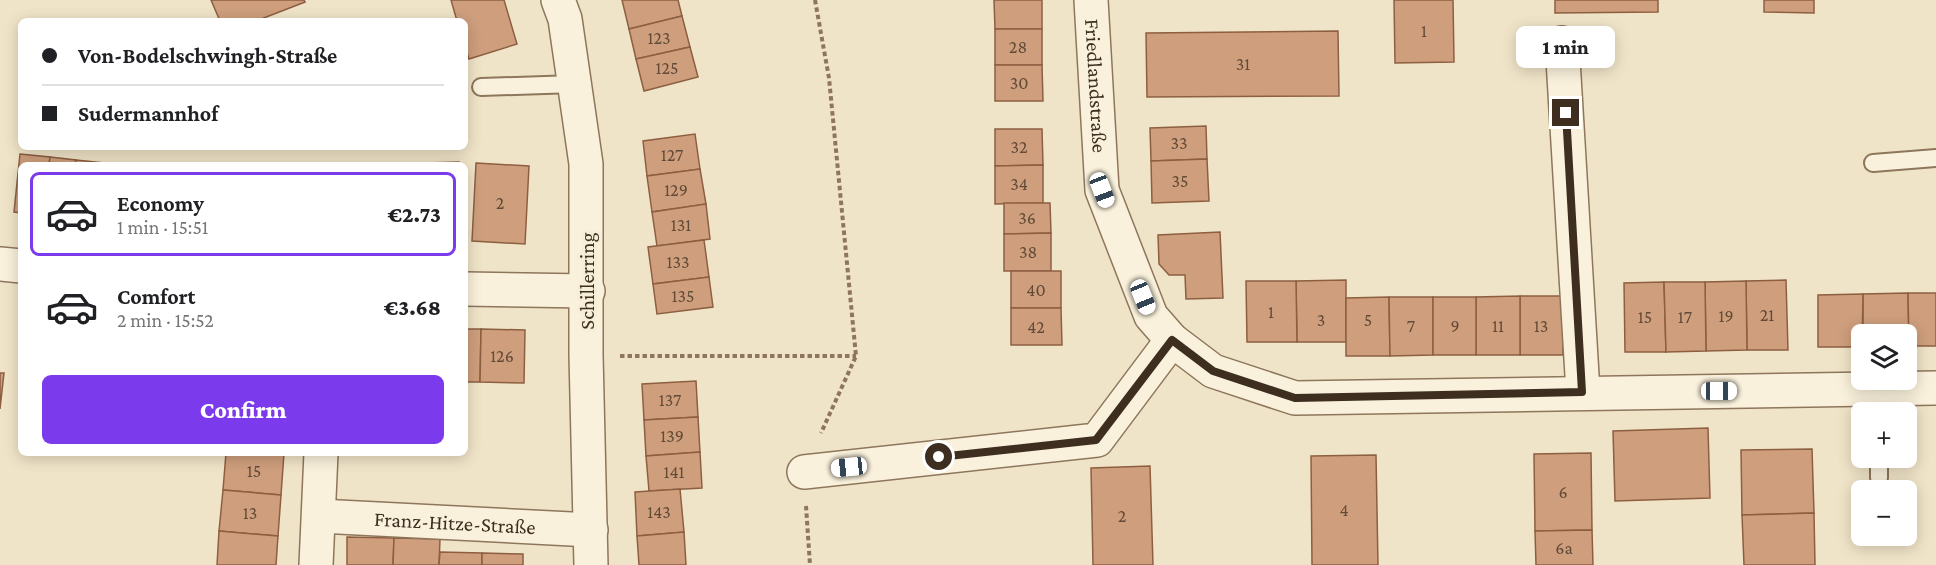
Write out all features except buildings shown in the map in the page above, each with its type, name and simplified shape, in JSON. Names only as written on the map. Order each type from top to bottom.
[{"type":"street","name":"Schillerring","points":[[558,0],[565,19],[586,164],[588,291],[586,356],[591,565]]},
{"type":"street","name":"Friedlandstraße","points":[[1091,0],[1102,190],[1151,316],[1172,340],[1213,371],[1295,398],[1582,392],[1877,401],[1936,388]]},
{"type":"street","points":[[1562,43],[1582,392]]},
{"type":"street","points":[[0,264],[18,266]]},
{"type":"street","points":[[468,290],[588,291]]},
{"type":"street","points":[[804,472],[1096,440],[1172,340]]},
{"type":"street","points":[[316,565],[321,456]]},
{"type":"street","name":"Franz-Hitze-Straße","points":[[319,516],[591,530]]},
{"type":"lane","points":[[482,87],[575,84]]},
{"type":"lane","points":[[1873,163],[1936,158]]},
{"type":"lane","points":[[1878,468],[1879,478]]},
{"type":"path","points":[[810,565],[804,472],[856,356],[829,78],[815,0]]},
{"type":"path","points":[[586,356],[856,356]]},
{"type":"route","points":[[939,457],[1096,440],[1172,340],[1213,371],[1295,398],[1582,392],[1566,113]]}]
